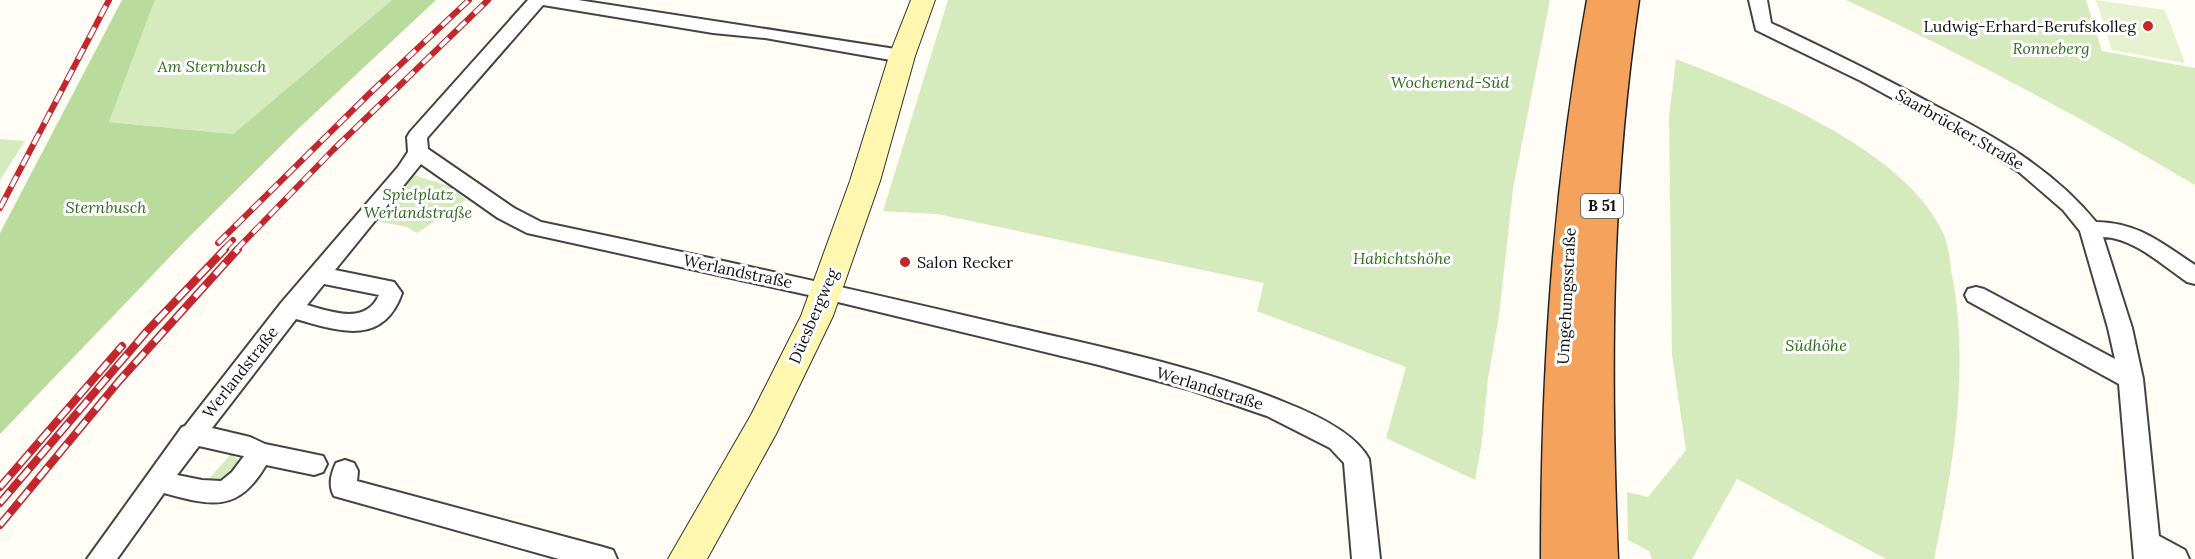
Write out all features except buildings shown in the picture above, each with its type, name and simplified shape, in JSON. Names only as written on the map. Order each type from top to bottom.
[{"type":"highway","name":"Umgehungsstraße","points":[[1561,559],[1561,397],[1568,236],[1581,117],[1600,0]]},
{"type":"highway","name":"Umgehungsstraße","points":[[1599,559],[1595,413],[1600,229],[1611,98],[1626,0]]},
{"type":"street","points":[[418,152],[417,138],[432,118],[538,0]]},
{"type":"street","points":[[546,0],[712,28],[765,33],[902,56]]},
{"type":"street","points":[[630,15],[644,0]]},
{"type":"street","name":"Düesbergweg","points":[[687,559],[764,424],[817,315],[865,181],[902,56],[923,0]]},
{"type":"street","name":"Saarbrücker Straße","points":[[1758,0],[1762,26],[1868,76],[1976,135],[2035,175],[2071,205],[2090,228],[2120,328],[2131,379],[2148,551]]},
{"type":"street","name":"Werlandstraße","points":[[101,559],[191,434],[289,309],[405,172],[418,152],[506,213],[535,228],[826,291],[1099,356],[1192,381],[1276,409],[1340,441],[1356,459],[1366,559]]},
{"type":"street","points":[[2090,228],[2118,230],[2138,238],[2195,276]]},
{"type":"street","name":"Werlandstraße","points":[[289,309],[357,324],[376,316],[389,300],[391,293],[386,288],[317,275]]},
{"type":"street","points":[[1976,295],[2131,379]]},
{"type":"street","name":"Werlandstraße","points":[[191,434],[250,447],[259,453],[314,464]]},
{"type":"street","points":[[157,481],[214,492],[226,491],[237,484],[259,453]]},
{"type":"street","points":[[345,471],[343,488],[603,559]]},
{"type":"street","points":[[2148,551],[2175,559]]},
{"type":"green space","name":"Sternbusch","points":[[122,0],[155,0],[109,122],[233,134],[392,0],[436,0],[299,128],[186,240],[0,434],[0,233]]},
{"type":"green space","name":"Am Sternbusch","points":[[155,0],[392,0],[233,134],[109,122]]},
{"type":"green space","name":"Habichtshöhe","points":[[948,0],[1550,0],[1513,189],[1499,316],[1488,378],[1482,441],[1475,480],[1386,438],[1406,367],[1257,311],[1264,283],[937,214],[883,211]]},
{"type":"green space","name":"Ronneberg","points":[[1846,0],[2086,0],[2102,51],[2195,68],[2195,185],[2023,88]]},
{"type":"green space","name":"Ludwig-Erhard-Berufskolleg","points":[[2096,0],[2165,10],[2185,63],[2112,50]]},
{"type":"green space","name":"Südhöhe","points":[[1676,59],[1787,106],[1864,150],[1898,176],[1925,204],[1944,235],[1957,310],[1959,382],[1953,454],[1934,559],[1886,559],[1737,479],[1692,559],[1652,559],[1649,551],[1628,540],[1627,492],[1648,497],[1686,450],[1672,355],[1669,117]]},
{"type":"green space","points":[[0,139],[25,141],[0,180]]},
{"type":"green space","name":"Spielplatz Werlandstraße","points":[[411,174],[451,187],[466,200],[417,233],[407,227],[371,220]]},
{"type":"green space","points":[[231,454],[239,461],[232,475],[222,480],[206,482]]},
{"type":"railway","points":[[0,208],[109,0]]},
{"type":"railway","points":[[218,243],[369,94],[469,0]]},
{"type":"railway","points":[[236,250],[333,150],[488,0]]},
{"type":"railway","points":[[223,250],[233,240]]},
{"type":"railway","points":[[0,503],[147,331],[225,249]]},
{"type":"railway","points":[[0,525],[119,381],[238,249]]},
{"type":"railway","points":[[0,487],[122,346]]},
{"type":"place","name":"Ludwig-Erhard-Berufskolleg","points":[[2148,26]]},
{"type":"place","name":"Salon Recker","points":[[905,262]]},
{"type":"park label","name":"Wochenend-Süd","points":[[1450,82]]}]
